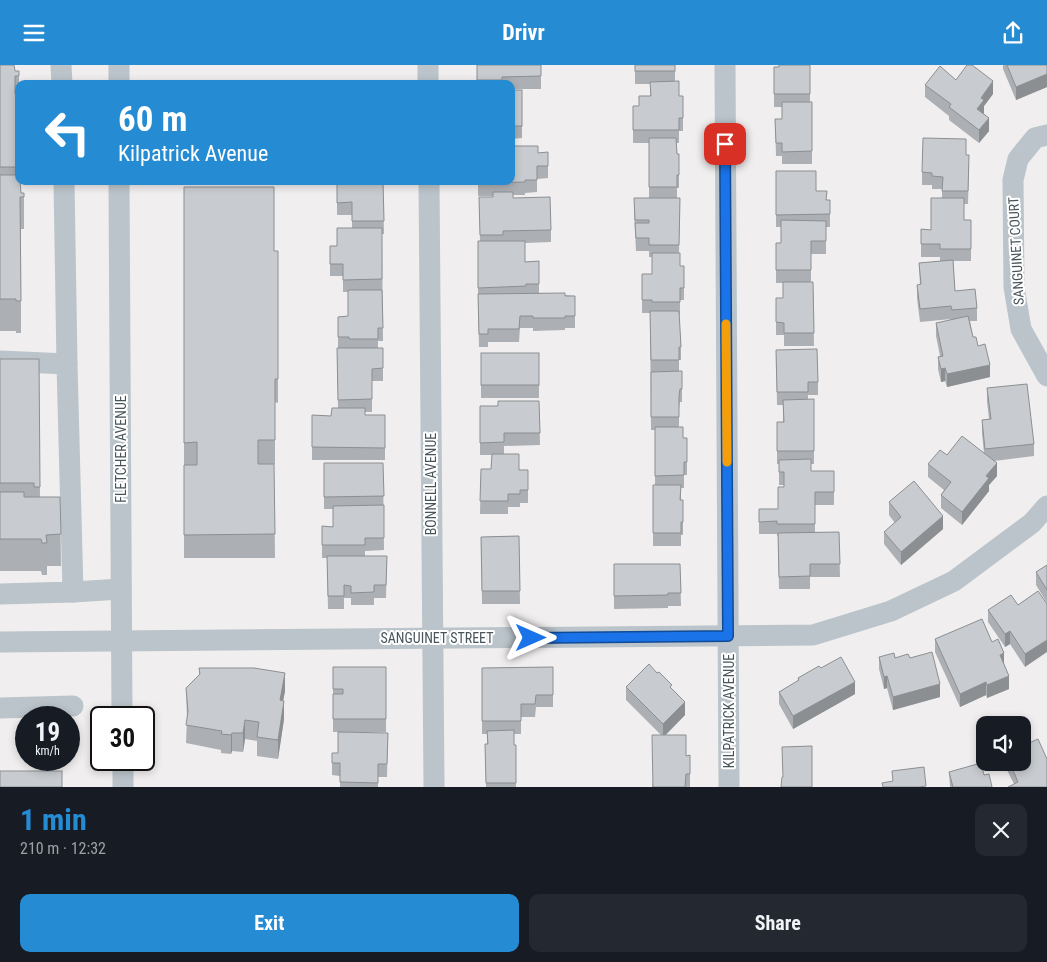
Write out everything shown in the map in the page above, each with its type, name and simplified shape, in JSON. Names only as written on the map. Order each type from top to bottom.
[{"type":"street","points":[[61,65],[62,80]]},
{"type":"street","points":[[119,65],[119,80]]},
{"type":"street","points":[[428,65],[428,80]]},
{"type":"street","name":"KILPATRICK AVENUE","points":[[725,65],[729,787]]},
{"type":"street","name":"SANGUINET COURT","points":[[1047,135],[1035,138],[1018,159],[1012,180],[1014,287],[1021,329],[1047,376]]},
{"type":"street","points":[[64,185],[73,592]]},
{"type":"street","name":"FLETCHER AVENUE","points":[[119,185],[122,706]]},
{"type":"street","name":"BONNELL AVENUE","points":[[429,185],[434,787]]},
{"type":"street","points":[[0,361],[67,364]]},
{"type":"street","name":"SANGUINET STREET","points":[[0,642],[813,635],[891,611],[954,581],[1032,523],[1047,506]]},
{"type":"street","points":[[0,594],[121,589]]},
{"type":"street","points":[[0,708],[15,708]]},
{"type":"street","points":[[123,771],[123,787]]},
{"type":"building","points":[[0,65],[14,65],[15,71],[19,71],[19,76],[15,76],[15,167],[0,167]]},
{"type":"building","points":[[477,65],[541,65],[541,76],[502,77],[502,80],[477,80]]},
{"type":"building","points":[[635,65],[675,65],[675,71],[635,71]]},
{"type":"building","points":[[779,65],[810,65],[810,94],[774,94],[774,67],[779,67]]},
{"type":"building","points":[[967,65],[972,65],[993,81],[981,98],[984,100],[977,109],[989,118],[979,130],[949,107],[951,104],[925,85],[940,66],[956,80]]},
{"type":"building","points":[[1007,65],[1047,65],[1047,74],[1016,87]]},
{"type":"building","points":[[679,81],[679,96],[683,96],[683,118],[679,118],[679,130],[633,130],[633,106],[639,106],[639,96],[651,96],[650,82]]},
{"type":"building","points":[[515,90],[522,90],[522,126],[515,126]]},
{"type":"building","points":[[782,102],[812,102],[812,151],[782,152],[782,143],[776,143],[775,119],[782,119]]},
{"type":"building","points":[[649,138],[676,138],[677,154],[679,154],[677,187],[649,187]]},
{"type":"building","points":[[923,138],[966,139],[966,155],[969,155],[968,191],[942,191],[943,177],[932,176],[932,173],[922,172]]},
{"type":"building","points":[[515,146],[538,146],[538,153],[548,152],[548,166],[537,166],[537,180],[525,180],[525,182],[515,182]]},
{"type":"building","points":[[776,171],[816,171],[816,191],[827,191],[826,200],[830,200],[830,214],[776,215]]},
{"type":"building","points":[[0,175],[15,175],[15,185],[20,185],[21,193],[24,193],[24,197],[20,197],[21,301],[16,301],[16,299],[0,299]]},
{"type":"building","points":[[337,185],[383,185],[384,221],[352,221],[352,202],[337,203]]},
{"type":"building","points":[[184,187],[274,187],[274,251],[278,251],[278,379],[275,379],[275,440],[258,440],[258,464],[274,464],[275,534],[184,535],[184,465],[197,465],[197,442],[184,443]]},
{"type":"building","points":[[493,192],[513,192],[513,198],[550,197],[551,230],[503,231],[503,235],[480,235],[479,197],[493,197]]},
{"type":"building","points":[[634,198],[680,198],[679,245],[649,245],[649,238],[636,238],[635,223],[649,223],[649,220],[635,220]]},
{"type":"building","points":[[931,198],[964,198],[964,220],[971,220],[971,249],[940,249],[940,244],[921,244],[921,229],[931,230]]},
{"type":"building","points":[[781,220],[826,221],[826,241],[811,241],[811,270],[776,270],[776,243],[781,243]]},
{"type":"building","points":[[337,228],[382,228],[382,279],[343,280],[343,264],[330,264],[330,246],[337,246]]},
{"type":"building","points":[[478,241],[525,241],[525,262],[539,261],[539,284],[478,288]]},
{"type":"building","points":[[652,253],[680,253],[680,266],[684,266],[684,288],[680,288],[680,302],[642,300],[642,274],[652,274]]},
{"type":"building","points":[[953,260],[955,291],[975,289],[977,308],[952,310],[951,306],[920,309],[917,285],[921,284],[919,263]]},
{"type":"building","points":[[783,282],[813,282],[814,333],[784,333],[784,323],[776,322],[776,298],[783,298]]},
{"type":"building","points":[[348,290],[382,290],[383,328],[378,328],[378,339],[338,337],[338,317],[348,316]]},
{"type":"building","points":[[565,293],[565,296],[575,296],[575,316],[565,316],[565,318],[533,318],[533,316],[520,316],[519,329],[488,329],[488,334],[479,334],[478,294]]},
{"type":"building","points":[[650,311],[679,311],[681,347],[679,347],[679,360],[651,360]]},
{"type":"building","points":[[968,316],[973,337],[976,337],[978,346],[985,344],[990,365],[947,374],[945,368],[941,369],[938,357],[943,356],[936,323]]},
{"type":"building","points":[[337,348],[383,348],[383,368],[372,369],[372,399],[338,400]]},
{"type":"building","points":[[817,349],[818,382],[808,382],[808,392],[777,392],[776,350]]},
{"type":"building","points":[[481,353],[539,353],[539,385],[481,385]]},
{"type":"building","points":[[0,359],[39,359],[40,487],[34,487],[34,483],[0,483]]},
{"type":"building","points":[[682,371],[679,417],[651,417],[651,372]]},
{"type":"building","points":[[1027,384],[1034,444],[985,449],[982,420],[991,419],[987,388]]},
{"type":"building","points":[[814,399],[814,451],[777,451],[777,422],[784,422],[783,400]]},
{"type":"building","points":[[498,401],[539,401],[540,433],[504,433],[504,442],[480,443],[480,406],[498,406]]},
{"type":"building","points":[[332,408],[365,408],[365,415],[385,415],[385,448],[312,447],[312,415],[331,416]]},
{"type":"building","points":[[655,427],[683,427],[683,438],[687,438],[687,462],[684,462],[684,475],[655,476]]},
{"type":"building","points":[[962,436],[997,463],[986,476],[989,478],[962,512],[941,495],[951,482],[928,464],[940,450],[947,455]]},
{"type":"building","points":[[492,454],[519,454],[519,470],[528,470],[528,490],[520,490],[520,494],[508,494],[508,501],[480,501],[481,469],[491,469]]},
{"type":"building","points":[[811,459],[811,471],[834,471],[834,492],[815,492],[815,524],[777,524],[777,521],[759,522],[759,509],[778,509],[778,487],[784,487],[784,472],[779,472],[779,460]]},
{"type":"building","points":[[324,463],[383,463],[384,496],[324,497]]},
{"type":"building","points":[[914,481],[943,516],[901,552],[884,532],[901,517],[889,502]]},
{"type":"building","points":[[653,485],[681,485],[680,500],[683,500],[683,522],[681,522],[681,533],[653,533]]},
{"type":"building","points":[[0,492],[24,492],[24,497],[60,497],[61,534],[46,535],[47,543],[42,543],[41,539],[0,539]]},
{"type":"building","points":[[384,505],[384,538],[365,538],[365,545],[322,545],[322,526],[333,527],[333,506]]},
{"type":"building","points":[[839,532],[840,564],[810,564],[810,576],[779,577],[778,533]]},
{"type":"building","points":[[519,536],[520,591],[482,591],[481,537]]},
{"type":"building","points":[[327,556],[387,556],[386,585],[374,585],[374,592],[351,593],[351,586],[344,585],[344,596],[328,596]]},
{"type":"building","points":[[614,564],[680,564],[681,593],[614,596]]},
{"type":"building","points":[[1047,565],[1047,590],[1036,572]]},
{"type":"building","points":[[1038,591],[1047,604],[1047,640],[1025,654],[1010,631],[1005,634],[988,610],[1011,595],[1018,605]]},
{"type":"building","points":[[982,619],[992,642],[998,639],[1004,653],[1000,655],[1009,676],[987,685],[986,682],[960,694],[935,639]]},
{"type":"building","points":[[932,652],[940,684],[893,697],[887,676],[884,677],[879,657],[894,653],[895,658],[908,654],[910,658]]},
{"type":"building","points":[[841,657],[855,682],[793,716],[779,692],[819,666],[821,668]]},
{"type":"building","points":[[649,664],[672,685],[670,687],[685,702],[663,724],[626,687]]},
{"type":"building","points":[[333,667],[386,667],[386,719],[333,719],[333,694],[343,694],[343,689],[333,689]]},
{"type":"building","points":[[553,667],[553,695],[536,695],[535,704],[521,704],[521,721],[482,721],[482,668]]},
{"type":"building","points":[[199,668],[254,668],[285,673],[280,700],[284,701],[278,740],[257,737],[259,722],[245,720],[243,733],[232,733],[231,735],[221,734],[222,731],[186,725],[188,711],[186,688],[200,674]]},
{"type":"building","points":[[514,730],[516,783],[486,783],[485,744],[488,744],[487,731]]},
{"type":"building","points":[[338,732],[388,733],[387,764],[378,764],[378,783],[340,782],[340,763],[332,763],[332,753],[338,753]]},
{"type":"building","points":[[652,735],[686,735],[686,756],[690,755],[690,774],[686,774],[685,787],[653,787]]},
{"type":"building","points":[[1038,739],[1047,759],[1047,787],[1008,787],[1018,782],[1013,771],[1031,771],[1031,742]]},
{"type":"building","points":[[812,746],[812,787],[781,787],[783,777],[782,747]]},
{"type":"building","points":[[976,764],[976,771],[983,771],[984,775],[989,774],[992,787],[953,787],[949,772]]},
{"type":"building","points":[[924,767],[926,786],[883,787],[882,783],[893,781],[892,771]]},
{"type":"building","points":[[0,771],[62,771],[62,787],[0,787]]},
{"type":"slow traffic","points":[[726,324],[727,462]]},
{"type":"route","points":[[531,638],[728,636],[725,144]]}]
